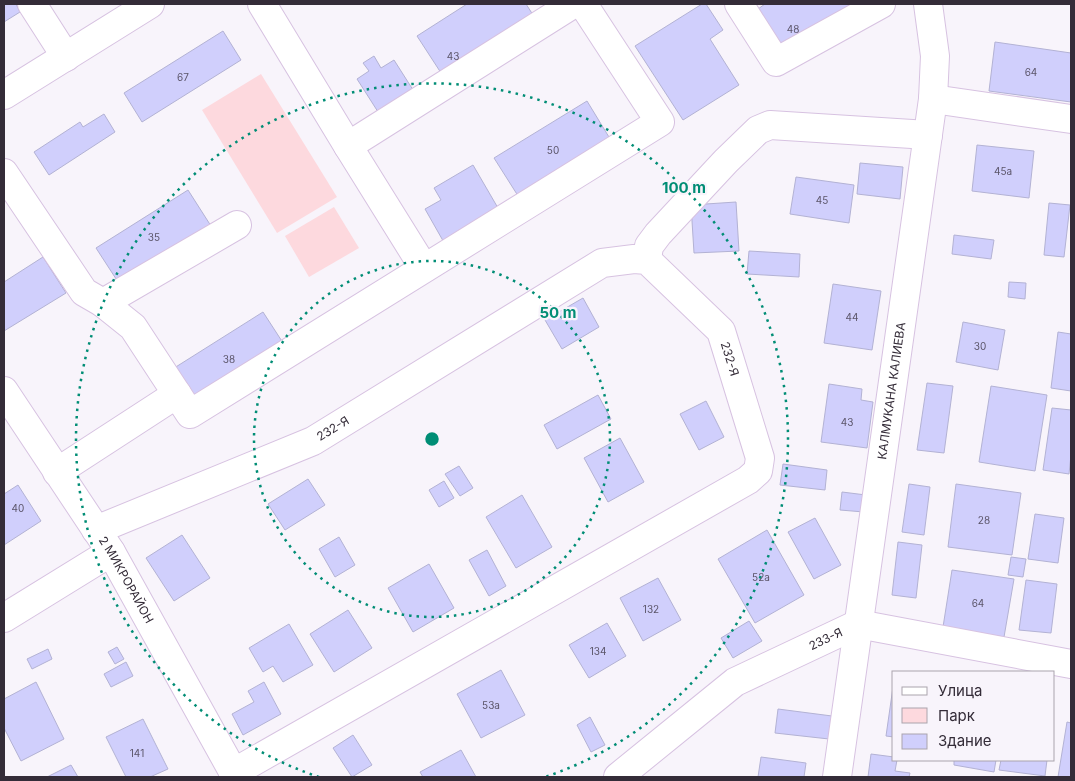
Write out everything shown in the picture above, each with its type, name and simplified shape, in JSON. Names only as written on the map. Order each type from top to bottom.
[{"type":"street","points":[[32,4],[66,57]]},
{"type":"street","points":[[4,95],[150,4]]},
{"type":"street","points":[[262,4],[424,268]]},
{"type":"street","points":[[348,146],[573,4]]},
{"type":"street","points":[[4,173],[84,292],[103,303],[133,327],[190,414],[660,122],[583,4]]},
{"type":"street","points":[[739,4],[776,62],[881,4]]},
{"type":"street","name":"КАЛМУКАНА КАЛИЕВА","points":[[836,777],[933,99],[934,56],[928,4]]},
{"type":"street","points":[[933,99],[1071,119]]},
{"type":"street","points":[[647,260],[649,246],[658,234],[726,161],[758,130],[770,125],[928,135]]},
{"type":"street","points":[[103,303],[238,225]]},
{"type":"street","name":"232-Я","points":[[4,618],[104,541],[313,441],[602,263],[634,258],[647,260],[721,331],[760,458],[758,471],[748,480],[234,775]]},
{"type":"street","name":"2 МИКРОРАЙОН","points":[[4,391],[104,541],[234,775]]},
{"type":"street","points":[[58,472],[177,394]]},
{"type":"street","name":"233-Я","points":[[618,777],[735,682],[858,624],[1071,664]]},
{"type":"green space","points":[[261,74],[337,197],[277,233],[202,110]]},
{"type":"green space","points":[[334,207],[359,248],[309,277],[285,236]]},
{"type":"building","points":[[4,4],[16,4],[20,12],[4,22]]},
{"type":"building","points":[[467,4],[526,4],[535,18],[443,76],[417,36]]},
{"type":"building","points":[[702,4],[706,4],[723,30],[710,39],[739,85],[683,120],[635,46]]},
{"type":"building","points":[[765,4],[855,4],[784,49],[758,9]]},
{"type":"building","points":[[223,31],[241,60],[142,122],[124,93]]},
{"type":"building","points":[[995,42],[1071,53],[1071,102],[989,91]]},
{"type":"building","points":[[374,56],[381,68],[394,60],[415,93],[380,115],[357,79],[369,71],[363,63]]},
{"type":"building","points":[[587,101],[612,142],[520,199],[494,158]]},
{"type":"building","points":[[104,114],[115,132],[49,175],[34,152],[80,122],[83,127]]},
{"type":"building","points":[[977,145],[1034,151],[1029,198],[972,191]]},
{"type":"building","points":[[860,163],[903,167],[900,199],[857,194]]},
{"type":"building","points":[[473,165],[498,208],[479,218],[483,225],[446,246],[425,209],[441,200],[434,188]]},
{"type":"building","points":[[796,177],[854,185],[849,223],[790,214]]},
{"type":"building","points":[[188,190],[211,226],[120,285],[96,248]]},
{"type":"building","points":[[736,202],[739,251],[694,253],[691,205]]},
{"type":"building","points":[[1049,203],[1070,205],[1064,257],[1044,255]]},
{"type":"building","points":[[954,235],[994,240],[991,259],[952,254]]},
{"type":"building","points":[[749,251],[800,254],[799,277],[747,274]]},
{"type":"building","points":[[43,257],[66,293],[4,331],[4,282]]},
{"type":"building","points":[[1009,282],[1026,283],[1025,299],[1008,297]]},
{"type":"building","points":[[833,284],[881,291],[872,350],[824,343]]},
{"type":"building","points":[[583,298],[599,327],[562,349],[545,320]]},
{"type":"building","points":[[263,312],[287,349],[195,407],[171,370]]},
{"type":"building","points":[[963,322],[1005,330],[998,370],[956,362]]},
{"type":"building","points":[[1058,332],[1071,334],[1071,391],[1051,388]]},
{"type":"building","points":[[927,383],[953,386],[944,453],[917,450]]},
{"type":"building","points":[[829,384],[862,389],[861,400],[873,402],[867,448],[821,442]]},
{"type":"building","points":[[991,386],[1047,395],[1035,471],[979,462]]},
{"type":"building","points":[[598,395],[611,419],[557,449],[544,425]]},
{"type":"building","points":[[706,401],[724,437],[699,450],[680,414]]},
{"type":"building","points":[[1052,408],[1071,410],[1069,474],[1043,470]]},
{"type":"building","points":[[620,438],[644,482],[608,502],[584,458]]},
{"type":"building","points":[[783,464],[827,470],[825,490],[780,485]]},
{"type":"building","points":[[459,466],[473,488],[460,496],[445,474]]},
{"type":"building","points":[[308,479],[325,505],[285,530],[268,504]]},
{"type":"building","points":[[444,481],[454,498],[439,507],[429,490]]},
{"type":"building","points":[[909,484],[930,487],[924,535],[902,532]]},
{"type":"building","points":[[956,484],[1021,493],[1012,555],[948,547]]},
{"type":"building","points":[[18,485],[41,521],[4,545],[4,494]]},
{"type":"building","points":[[842,492],[866,495],[864,512],[840,510]]},
{"type":"building","points":[[522,495],[552,547],[516,568],[486,517]]},
{"type":"building","points":[[1035,514],[1064,518],[1058,563],[1028,559]]},
{"type":"building","points":[[815,518],[841,565],[814,579],[788,532]]},
{"type":"building","points":[[767,530],[804,595],[755,623],[718,559]]},
{"type":"building","points":[[182,535],[210,578],[174,601],[146,558]]},
{"type":"building","points":[[339,537],[355,565],[335,577],[319,549]]},
{"type":"building","points":[[898,542],[922,545],[916,598],[892,595]]},
{"type":"building","points":[[487,550],[506,586],[489,596],[469,560]]},
{"type":"building","points":[[1011,557],[1026,559],[1023,577],[1008,575]]},
{"type":"building","points":[[429,564],[454,608],[413,632],[388,588]]},
{"type":"building","points":[[952,570],[1014,579],[1004,637],[943,627]]},
{"type":"building","points":[[658,578],[681,620],[643,641],[620,598]]},
{"type":"building","points":[[1026,580],[1057,584],[1051,633],[1019,630]]},
{"type":"building","points":[[348,610],[372,648],[334,672],[310,634]]},
{"type":"building","points":[[749,621],[762,641],[733,658],[721,638]]},
{"type":"building","points":[[607,623],[626,656],[589,678],[569,645]]},
{"type":"building","points":[[289,624],[313,665],[283,682],[273,666],[263,672],[249,648]]},
{"type":"building","points":[[117,647],[124,659],[115,664],[108,652]]},
{"type":"building","points":[[48,649],[52,659],[32,669],[27,659]]},
{"type":"building","points":[[126,662],[133,676],[111,687],[104,674]]},
{"type":"building","points":[[501,670],[525,715],[481,738],[457,694]]},
{"type":"building","points":[[36,682],[64,739],[21,761],[4,728],[4,699]]},
{"type":"building","points":[[264,682],[281,714],[243,735],[232,714],[254,702],[248,691]]},
{"type":"building","points":[[892,694],[892,737],[886,736]]},
{"type":"building","points":[[778,709],[832,716],[829,739],[775,733]]},
{"type":"building","points":[[590,717],[605,745],[591,752],[577,725]]},
{"type":"building","points":[[143,719],[168,769],[150,777],[126,777],[106,737]]},
{"type":"building","points":[[1067,722],[1071,723],[1071,777],[1058,777]]},
{"type":"building","points":[[353,735],[372,765],[352,777],[333,748]]},
{"type":"building","points":[[461,750],[476,777],[423,777],[420,772]]},
{"type":"building","points":[[871,754],[892,757],[892,761],[897,761],[895,771],[910,773],[909,777],[868,777]]},
{"type":"building","points":[[761,757],[806,763],[804,777],[758,777]]},
{"type":"building","points":[[954,761],[996,761],[994,772],[954,765]]},
{"type":"building","points":[[1001,761],[1047,761],[1045,776],[999,770]]},
{"type":"building","points":[[71,765],[78,777],[47,777]]}]
